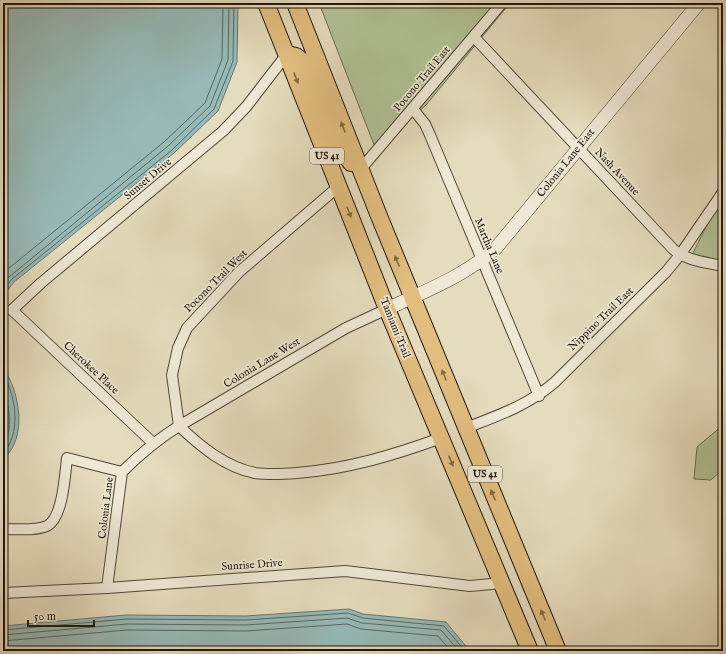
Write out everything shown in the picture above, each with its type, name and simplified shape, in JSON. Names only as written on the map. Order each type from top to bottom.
[{"type":"main road","name":"Tamiami Trail","points":[[266,3],[387,309],[530,651]]},
{"type":"main road","name":"US 41","points":[[295,3],[360,170],[558,651]]},
{"type":"main road","points":[[287,54],[296,56],[307,65],[337,143],[346,158],[360,170]]},
{"type":"street","name":"Pocono Trail East","points":[[360,170],[502,3]]},
{"type":"street","name":"Colonia Lane East","points":[[387,309],[466,271],[482,260],[508,235],[578,148],[699,3]]},
{"type":"street","name":"Nash Avenue","points":[[474,37],[680,255],[689,259],[723,266]]},
{"type":"street","name":"Sunset Drive","points":[[12,310],[41,283],[223,131],[246,107],[287,54]]},
{"type":"street","name":"Martha Lane","points":[[413,109],[425,124],[430,135],[539,396]]},
{"type":"street","name":"Pocono Trail West","points":[[179,426],[172,375],[178,348],[187,328],[239,272],[339,186]]},
{"type":"street","name":"Nippino Trail East","points":[[466,428],[524,404],[539,396],[637,301],[680,255],[723,192]]},
{"type":"street","name":"Colonia Lane West","points":[[153,443],[179,426],[346,328],[387,309]]},
{"type":"street","name":"Cherokee Place","points":[[12,310],[153,443]]},
{"type":"street","points":[[179,426],[201,446],[228,463],[255,473],[269,474],[324,470],[358,464],[403,452],[441,438]]},
{"type":"street","name":"Colonia Lane","points":[[107,588],[122,472],[153,443]]},
{"type":"street","points":[[3,529],[39,528],[47,526],[53,521],[60,506],[67,458],[122,472]]},
{"type":"street","name":"Sunrise Drive","points":[[3,592],[107,588],[345,571],[470,586],[502,583]]},
{"type":"green space","points":[[319,3],[510,3],[426,105],[376,150]]},
{"type":"green space","points":[[723,193],[723,262],[692,255]]},
{"type":"green space","points":[[723,425],[723,469],[711,480],[694,479],[697,447]]},
{"type":"water","points":[[3,3],[238,4],[237,62],[218,111],[174,153],[14,282],[3,296]]},
{"type":"water","points":[[3,368],[14,389],[19,415],[16,440],[11,450],[3,459]]},
{"type":"water","points":[[349,609],[363,614],[446,622],[470,651],[3,651],[3,626],[126,615],[246,616]]}]
